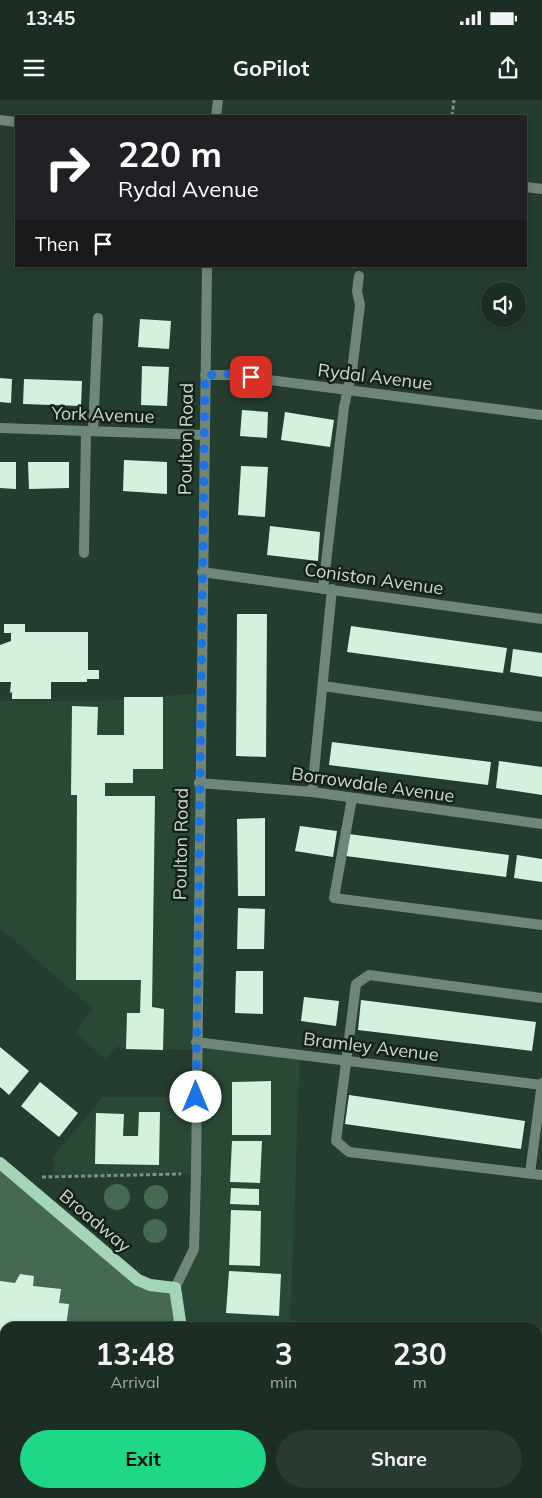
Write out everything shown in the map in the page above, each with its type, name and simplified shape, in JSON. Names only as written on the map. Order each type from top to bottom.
[{"type":"main road","name":"Broadway","points":[[0,1164],[138,1280],[150,1285],[175,1288]]},
{"type":"main road","points":[[175,1288],[180,1322]]},
{"type":"street","points":[[216,115],[218,100]]},
{"type":"street","points":[[0,120],[15,122]]},
{"type":"street","points":[[527,188],[542,190]]},
{"type":"street","name":"Poulton Road","points":[[175,1288],[194,1250],[207,267]]},
{"type":"street","points":[[312,792],[323,686],[328,589],[347,390],[352,371],[360,305],[357,291],[359,276]]},
{"type":"street","points":[[84,553],[98,318]]},
{"type":"street","name":"Rydal Avenue","points":[[205,375],[231,374],[542,415]]},
{"type":"street","name":"York Avenue","points":[[0,428],[204,435]]},
{"type":"street","name":"Coniston Avenue","points":[[202,572],[542,619]]},
{"type":"street","points":[[323,686],[542,718]]},
{"type":"street","name":"Borrowdale Avenue","points":[[199,783],[312,792],[542,824]]},
{"type":"street","points":[[352,798],[334,898],[542,925]]},
{"type":"street","points":[[542,998],[369,975],[356,984],[336,1141],[349,1152],[542,1175]]},
{"type":"street","name":"Bramley Avenue","points":[[196,1042],[542,1084]]},
{"type":"street","points":[[530,1173],[542,1084]]},
{"type":"path","points":[[452,115],[454,100]]},
{"type":"path","points":[[19,1179],[54,1175],[196,1174]]},
{"type":"shaded area","points":[[201,693],[196,1042],[300,1054],[290,1322],[180,1322],[175,1288],[194,1249],[196,1174],[54,1175],[53,1157],[103,1097],[196,1097],[196,1050],[126,1049],[117,1046],[105,1059],[75,1032],[93,1009],[0,928],[0,701],[101,701]]},
{"type":"shaded area","points":[[0,1163],[138,1280],[175,1288],[180,1322],[0,1322]]},
{"type":"shaded area","points":[[117,1184],[126,1188],[130,1197],[126,1206],[117,1210],[108,1206],[104,1197],[108,1188]]},
{"type":"shaded area","points":[[151,1185],[161,1185],[168,1192],[168,1202],[161,1209],[151,1209],[144,1202],[144,1192]]},
{"type":"shaded area","points":[[150,1219],[160,1219],[167,1226],[167,1236],[160,1243],[150,1243],[143,1236],[143,1226]]},
{"type":"building","points":[[140,319],[171,321],[169,349],[138,347]]},
{"type":"building","points":[[142,366],[169,367],[167,406],[141,405]]},
{"type":"building","points":[[0,378],[12,379],[11,403],[0,402]]},
{"type":"building","points":[[24,379],[82,381],[81,406],[23,404]]},
{"type":"building","points":[[242,410],[268,412],[267,438],[240,436]]},
{"type":"building","points":[[285,412],[334,420],[330,447],[281,440]]},
{"type":"building","points":[[124,460],[167,462],[167,494],[123,491]]},
{"type":"building","points":[[0,462],[16,462],[16,489],[0,488]]},
{"type":"building","points":[[28,462],[69,462],[69,488],[29,489]]},
{"type":"building","points":[[241,466],[268,467],[265,517],[238,515]]},
{"type":"building","points":[[270,526],[320,532],[318,561],[267,555]]},
{"type":"building","points":[[237,614],[267,614],[266,757],[236,756]]},
{"type":"building","points":[[4,624],[25,624],[25,632],[88,632],[88,670],[99,670],[99,679],[87,679],[87,682],[51,682],[51,699],[12,699],[12,692],[10,693],[11,682],[0,682],[0,645],[11,641],[11,633],[4,633]]},
{"type":"building","points":[[351,626],[507,648],[503,673],[347,652]]},
{"type":"building","points":[[513,649],[542,653],[542,677],[510,672]]},
{"type":"building","points":[[124,697],[163,697],[163,769],[133,769],[133,783],[105,783],[105,796],[155,796],[152,1007],[164,1009],[163,1050],[126,1049],[127,1013],[140,1013],[141,980],[76,980],[77,795],[71,795],[72,706],[98,707],[97,735],[124,735]]},
{"type":"building","points":[[332,742],[491,762],[488,785],[329,765]]},
{"type":"building","points":[[499,761],[542,767],[542,795],[496,788]]},
{"type":"building","points":[[265,818],[265,896],[238,896],[237,819]]},
{"type":"building","points":[[300,826],[337,831],[333,857],[295,851]]},
{"type":"building","points":[[349,834],[509,855],[506,877],[346,856]]},
{"type":"building","points":[[517,855],[542,859],[542,882],[514,878]]},
{"type":"building","points":[[238,908],[265,909],[264,949],[237,949]]},
{"type":"building","points":[[236,971],[263,971],[263,1014],[235,1013]]},
{"type":"building","points":[[304,997],[339,1001],[336,1026],[301,1021]]},
{"type":"building","points":[[361,1000],[536,1022],[532,1051],[358,1030]]},
{"type":"building","points":[[0,1047],[29,1071],[9,1095],[0,1087]]},
{"type":"building","points":[[271,1081],[271,1135],[232,1135],[232,1082]]},
{"type":"building","points":[[40,1082],[78,1113],[59,1137],[21,1106]]},
{"type":"building","points":[[349,1095],[525,1121],[521,1149],[345,1124]]},
{"type":"building","points":[[139,1112],[160,1112],[159,1165],[95,1164],[96,1113],[124,1114],[123,1136],[138,1136]]},
{"type":"building","points":[[232,1141],[262,1141],[260,1183],[230,1182]]},
{"type":"building","points":[[231,1188],[259,1189],[259,1205],[230,1204]]},
{"type":"building","points":[[231,1210],[261,1211],[260,1266],[229,1265]]},
{"type":"building","points":[[229,1271],[281,1274],[279,1316],[226,1313]]},
{"type":"building","points":[[20,1274],[34,1276],[33,1286],[61,1289],[59,1303],[69,1304],[67,1322],[0,1322],[0,1281],[15,1283]]},
{"type":"route","points":[[196,1097],[205,375],[231,374],[251,377]]}]
